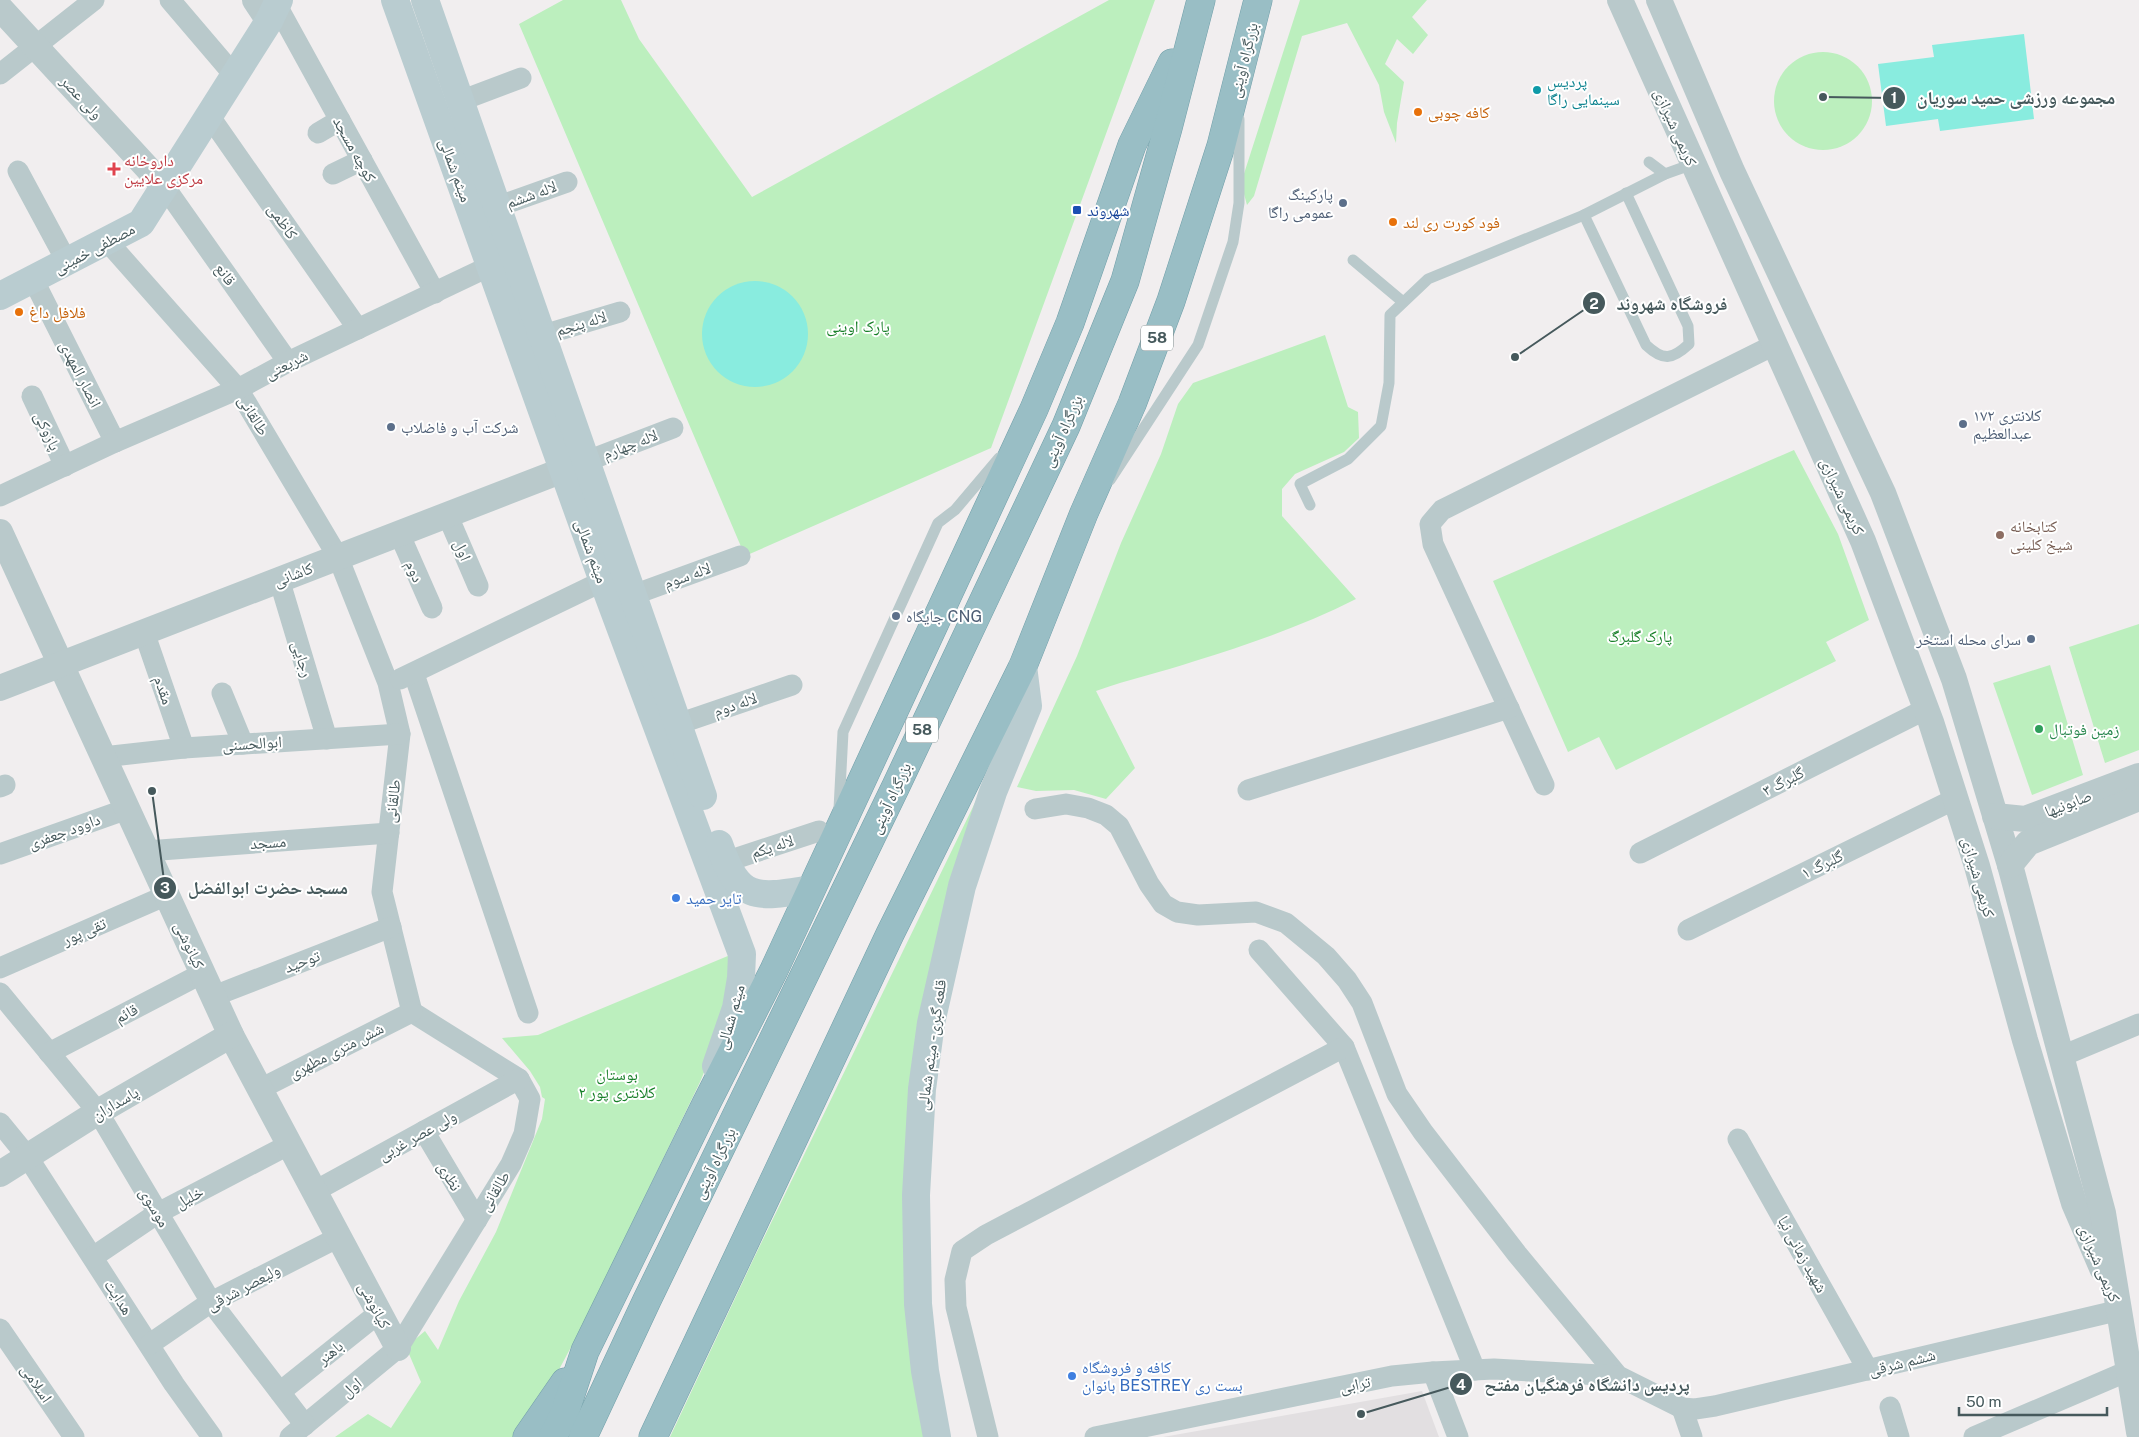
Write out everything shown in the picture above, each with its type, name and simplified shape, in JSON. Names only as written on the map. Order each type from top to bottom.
[{"type":"highway","name":"بزرگراه آوینی","points":[[653,1437],[890,934],[1023,666],[1084,513],[1132,404],[1171,301],[1221,146],[1258,0]]},
{"type":"highway","name":"بزرگراه آوینی","points":[[583,1437],[647,1300],[888,804],[1066,426],[1124,281],[1168,128],[1199,5]]},
{"type":"highway","points":[[553,1437],[565,1412],[586,1352],[706,1104],[774,970],[810,889],[828,830],[1034,409],[1070,323],[1132,145],[1199,5]]},
{"type":"highway","points":[[527,1437],[586,1352]]},
{"type":"main road","name":"میثم شمالی","points":[[395,0],[490,266],[575,466],[633,594],[725,862],[732,877],[745,890],[763,894],[810,889]]},
{"type":"main road","name":"میثم شمالی","points":[[425,0],[496,207],[543,335],[602,581],[742,954],[742,978],[736,1008],[721,1049],[706,1104]]},
{"type":"main road","name":"مصطفی خمینی","points":[[1,293],[67,262],[141,223],[234,75],[270,6]]},
{"type":"main road","name":"قلعه گبری - میثم شمالی","points":[[937,1437],[925,1371],[918,1285],[916,1195],[922,1088],[931,1023],[962,886],[993,792],[1028,706],[1023,666]]},
{"type":"street","points":[[0,74],[94,0]]},
{"type":"street","points":[[170,0],[234,75]]},
{"type":"street","name":"کریمی شیرازی","points":[[1620,0],[1863,541],[1926,709],[1977,866],[2025,1040],[2074,1203],[2130,1307]]},
{"type":"street","name":"کریمی شیرازی","points":[[1659,0],[1732,172],[1883,493],[1954,679],[2010,865],[2130,1307]]},
{"type":"street","name":"کوچه مسجد","points":[[270,6],[340,120],[435,293]]},
{"type":"street","name":"ولی عصر","points":[[0,8],[164,186]]},
{"type":"street","points":[[460,101],[521,78]]},
{"type":"street","name":"کاظمی","points":[[208,114],[358,329]]},
{"type":"street","points":[[318,133],[340,120]]},
{"type":"street","points":[[333,174],[362,160]]},
{"type":"street","points":[[18,171],[67,262]]},
{"type":"street","name":"لاله ششم","points":[[496,207],[567,182]]},
{"type":"street","name":"قانع","points":[[164,186],[288,362]]},
{"type":"street","name":"طالقانی","points":[[107,241],[238,389],[338,557],[388,683],[400,734],[382,892],[412,1012]]},
{"type":"street","name":"شریعتی","points":[[0,496],[116,442],[238,389],[288,362],[490,266]]},
{"type":"street","name":"انصار المهدی","points":[[33,279],[116,442]]},
{"type":"street","name":"لاله پنجم","points":[[543,335],[620,312]]},
{"type":"street","points":[[1544,785],[1433,544],[1430,524],[1442,510],[1774,345]]},
{"type":"street","name":"پازوکی","points":[[32,396],[65,466]]},
{"type":"street","name":"لاله چهارم","points":[[575,466],[673,428]]},
{"type":"street","points":[[1826,458],[1859,442]]},
{"type":"street","name":"کاشانی","points":[[0,688],[575,466]]},
{"type":"street","name":"اول","points":[[447,514],[478,586]]},
{"type":"street","name":"کیانوشی","points":[[0,532],[5,559],[61,665],[231,1034],[398,1348]]},
{"type":"street","name":"دوم","points":[[398,533],[432,608]]},
{"type":"street","name":"لاله سوم","points":[[633,594],[740,556]]},
{"type":"street","name":"رجایی","points":[[279,580],[326,739]]},
{"type":"street","points":[[388,683],[414,674],[602,581]]},
{"type":"street","name":"مقدم","points":[[144,632],[184,748]]},
{"type":"street","points":[[414,674],[528,1013]]},
{"type":"street","name":"لاله دوم","points":[[678,724],[792,685]]},
{"type":"street","points":[[222,693],[243,744]]},
{"type":"street","points":[[1248,790],[1509,708]]},
{"type":"street","name":"گلبرگ ۳","points":[[1640,853],[1926,709]]},
{"type":"street","name":"ابوالحسنی","points":[[104,757],[184,748],[400,734]]},
{"type":"street","name":"صابونیها","points":[[2010,865],[2028,843],[2062,818],[2139,776]]},
{"type":"street","name":"صابونیها","points":[[1995,816],[2025,819],[2062,818],[2139,798]]},
{"type":"street","name":"گلبرگ ۱","points":[[1688,930],[1955,799]]},
{"type":"street","points":[[1036,809],[1066,804],[1088,808],[1106,815],[1119,826],[1149,884],[1163,904],[1177,912],[1198,915],[1256,912],[1286,923],[1326,956],[1348,980],[1362,1003],[1397,1094],[1423,1132],[1518,1254],[1618,1376],[1682,1408],[1692,1437]]},
{"type":"street","name":"داوود جعفری","points":[[0,854],[127,809]]},
{"type":"street","name":"لاله یکم","points":[[725,862],[828,830]]},
{"type":"street","name":"مسجد","points":[[147,851],[389,834]]},
{"type":"street","name":"تقی پور","points":[[0,968],[167,895]]},
{"type":"street","name":"توحید","points":[[214,996],[390,927]]},
{"type":"street","points":[[1259,950],[1344,1047],[1475,1370]]},
{"type":"street","name":"قائم","points":[[49,1053],[203,973]]},
{"type":"street","name":"موسوی","points":[[0,993],[98,1112],[212,1302],[280,1392],[297,1431]]},
{"type":"street","points":[[412,1012],[519,1079]]},
{"type":"street","name":"شش متری مطهری","points":[[260,1089],[412,1012]]},
{"type":"street","points":[[2062,1056],[2139,1024]]},
{"type":"street","name":"پاسداران","points":[[0,1174],[98,1112],[231,1034]]},
{"type":"street","points":[[988,1437],[956,1307],[955,1280],[962,1250],[986,1235],[1344,1047]]},
{"type":"street","name":"طالقانی","points":[[398,1348],[510,1164],[524,1134],[530,1099],[519,1079]]},
{"type":"street","name":"ولی عصر غربی","points":[[315,1191],[519,1079]]},
{"type":"street","name":"هدایت","points":[[0,1123],[27,1156],[150,1344],[174,1384],[212,1437]]},
{"type":"street","name":"نظری","points":[[424,1132],[477,1220]]},
{"type":"street","name":"شهید زمانی نیا","points":[[1738,1139],[1868,1370]]},
{"type":"street","name":"خلیل","points":[[93,1257],[158,1214],[290,1144]]},
{"type":"street","name":"ولیعصر شرقی","points":[[150,1344],[212,1302],[339,1237]]},
{"type":"street","points":[[2130,1307],[2128,1371],[2139,1432]]},
{"type":"street","name":"ششم شرقی","points":[[1682,1408],[1695,1409],[1715,1406],[2130,1307]]},
{"type":"street","name":"باهنر","points":[[280,1392],[380,1312]]},
{"type":"street","name":"اسلامی","points":[[0,1328],[74,1437]]},
{"type":"street","name":"اول","points":[[297,1431],[398,1348]]},
{"type":"street","name":"ترابی","points":[[1096,1437],[1392,1376],[1494,1369],[1618,1376]]},
{"type":"street","points":[[1974,1437],[2128,1371]]},
{"type":"street","points":[[1433,1372],[1458,1437]]},
{"type":"street","points":[[1890,1407],[1899,1437]]},
{"type":"lane","points":[[1084,513],[1118,469],[1198,345],[1233,242],[1239,203],[1238,78]]},
{"type":"lane","points":[[1649,162],[1665,174]]},
{"type":"lane","points":[[1310,505],[1300,484],[1348,459],[1381,426],[1389,383],[1390,315],[1428,279],[1584,215],[1665,174],[1693,164]]},
{"type":"lane","points":[[1584,215],[1646,345],[1655,354],[1668,358],[1680,353],[1689,344],[1688,326],[1626,193]]},
{"type":"lane","points":[[1353,260],[1403,302]]},
{"type":"lane","points":[[828,830],[843,732],[938,524],[955,510],[990,471],[1034,409]]},
{"type":"shaded area","points":[[2024,34],[2034,119],[1940,131],[1938,119],[1886,126],[1878,64],[1934,57],[1932,45]]},
{"type":"shaded area","points":[[755,281],[775,285],[792,297],[804,314],[808,334],[804,354],[792,371],[775,383],[755,387],[735,383],[718,371],[706,354],[702,334],[706,314],[718,297],[735,285]]},
{"type":"shaded area","points":[[1422,1391],[1439,1437],[1163,1437]]},
{"type":"green space","name":"پارک اوینی","points":[[563,0],[621,0],[639,39],[752,197],[1109,0],[1155,0],[991,448],[745,556],[519,24]]},
{"type":"green space","points":[[1300,0],[1427,0],[1412,17],[1428,35],[1413,54],[1397,39],[1385,64],[1404,82],[1397,123],[1396,143],[1384,112],[1379,85],[1347,23],[1302,36],[1254,196],[1247,205],[1241,183]]},
{"type":"green space","points":[[1823,52],[1842,56],[1857,67],[1868,82],[1872,101],[1868,120],[1857,135],[1842,146],[1823,150],[1804,146],[1789,135],[1778,120],[1774,101],[1778,82],[1789,67],[1804,56]]},
{"type":"green space","points":[[1325,335],[1348,407],[1358,412],[1359,438],[1344,452],[1295,474],[1282,489],[1282,516],[1356,599],[1297,626],[1257,641],[1096,691],[1135,768],[1106,799],[1074,790],[1036,791],[1017,787],[1077,656],[1121,543],[1161,454],[1178,404],[1193,383]]},
{"type":"green space","name":"پارک گلبرگ","points":[[1794,450],[1838,534],[1869,620],[1826,642],[1836,661],[1616,770],[1599,737],[1568,752],[1493,581]]},
{"type":"green space","points":[[2139,624],[2139,750],[2105,763],[2069,647]]},
{"type":"green space","name":"زمین فوتبال","points":[[2050,665],[2083,775],[2032,795],[1993,683]]},
{"type":"green space","points":[[986,780],[914,1059],[926,1437],[670,1437],[753,1260]]},
{"type":"green space","name":"بوستان کلانتری پور ۲","points":[[735,953],[715,1046],[700,1082],[585,1321],[555,1377],[517,1433],[513,1437],[335,1437],[368,1414],[391,1428],[421,1382],[406,1347],[425,1331],[438,1350],[459,1301],[496,1232],[542,1119],[545,1099],[542,1097],[540,1087],[530,1071],[502,1038],[538,1035]]},
{"type":"place","name":"پردیس سینمایی راگا","points":[[1537,90]]},
{"type":"place","name":"مجموعه ورزشی حمید سوریان","points":[[1823,97]]},
{"type":"place","name":"کافه چوبی","points":[[1418,112]]},
{"type":"place","name":"داروخانه مرکزی علایین","points":[[114,169]]},
{"type":"place","name":"پارکینگ عمومی راگا","points":[[1343,203]]},
{"type":"place","name":"شهروند","points":[[1077,210]]},
{"type":"place","name":"فود کورت ری لند","points":[[1393,222]]},
{"type":"place","name":"فلافل داغ","points":[[19,312]]},
{"type":"place","name":"فروشگاه شهروند","points":[[1515,357]]},
{"type":"place","name":"کلانتری ۱۷۲ عبدالعظیم","points":[[1963,424]]},
{"type":"place","name":"شرکت آب و فاضلاب","points":[[391,427]]},
{"type":"place","name":"کتابخانه شیخ کلینی","points":[[2000,535]]},
{"type":"place","name":"جایگاه CNG","points":[[896,616]]},
{"type":"place","name":"سرای محله استخر","points":[[2031,639]]},
{"type":"place","name":"زمین فوتبال","points":[[2039,729]]},
{"type":"place","name":"مسجد حضرت ابوالفضل","points":[[152,791]]},
{"type":"place","name":"تایر حمید","points":[[676,898]]},
{"type":"place","name":"کافه و فروشگاه بانوان BESTREY بست ری","points":[[1072,1376]]},
{"type":"place","name":"پردیس دانشگاه فرهنگیان مفتح","points":[[1361,1414]]}]
